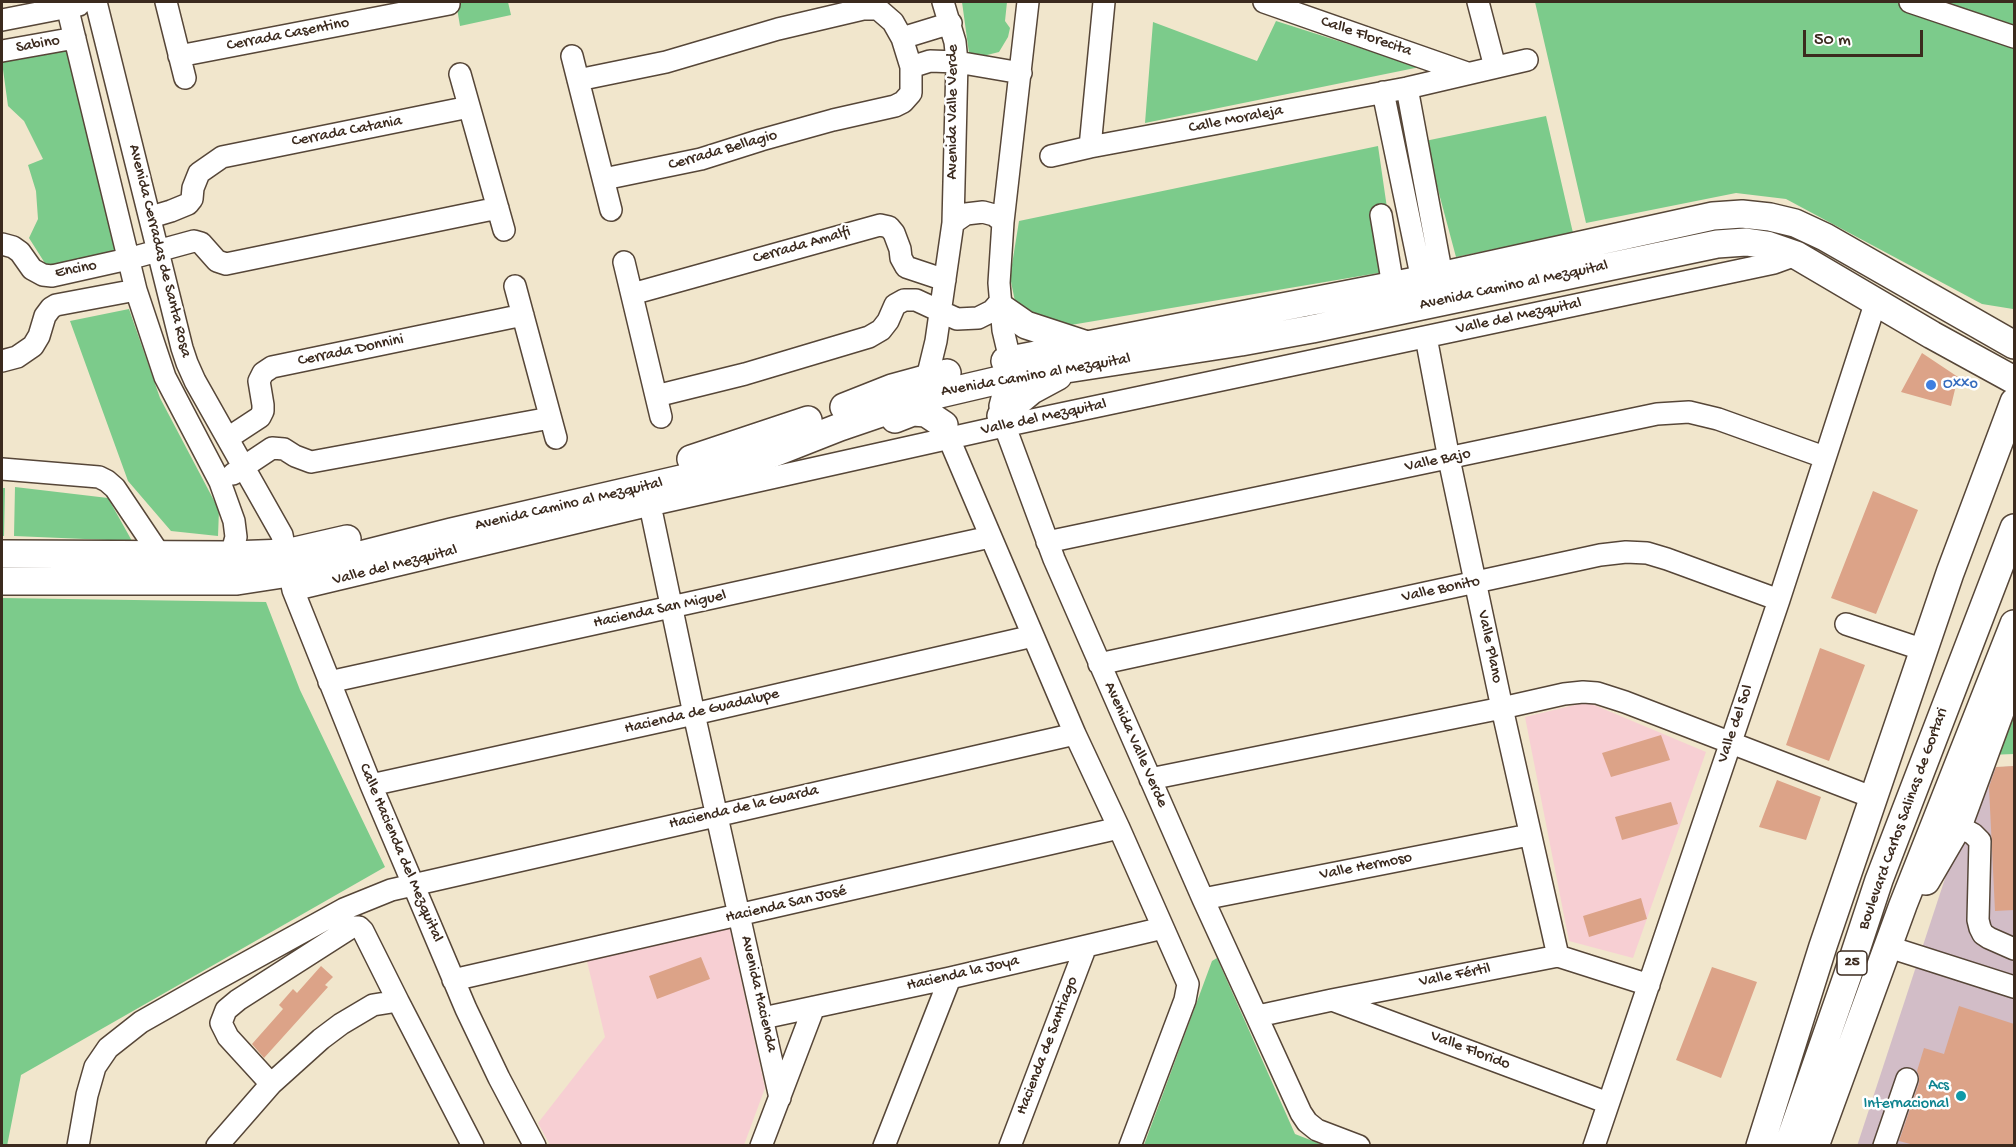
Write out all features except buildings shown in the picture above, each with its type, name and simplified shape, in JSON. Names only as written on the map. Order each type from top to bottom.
[{"type":"main road","name":"Avenida Camino al Mezquital","points":[[1084,355],[1241,342],[1713,216],[1742,214],[1796,223],[1825,237],[2014,345]]},
{"type":"main road","name":"Avenida Camino al Mezquital","points":[[2,554],[231,555],[290,572],[704,456],[836,411],[892,388],[929,387],[1084,355],[1264,312],[1392,286],[1435,291],[1718,244],[1746,242],[1767,245],[1796,255],[2014,380]]},
{"type":"main road","points":[[1000,304],[1026,325],[1084,355],[1015,403],[1003,421]]},
{"type":"main road","name":"Avenida Camino al Mezquital","points":[[2,581],[237,581],[290,572],[451,532],[746,464],[840,427],[929,387]]},
{"type":"main road","points":[[1760,1146],[1823,946],[1950,573],[1967,529],[2002,465],[2014,402]]},
{"type":"main road","points":[[746,464],[811,453],[913,412],[926,413],[946,432]]},
{"type":"main road","points":[[1967,529],[1983,520],[1998,519],[2014,523]]},
{"type":"main road","name":"Boulevard Carlos Salinas de Gortari","points":[[1788,1146],[1845,985],[1879,880],[2014,528]]},
{"type":"main road","name":"Boulevard Carlos Salinas de Gortari","points":[[1815,1146],[1903,905],[2014,624]]},
{"type":"main road","points":[[1903,905],[1931,876],[1958,826],[2014,674]]},
{"type":"street","name":"Sabino","points":[[2,20],[67,4],[95,2]]},
{"type":"street","name":"Avenida Cerradas de Santa Rosa","points":[[95,2],[187,363],[282,535],[290,572]]},
{"type":"street","points":[[166,2],[186,78]]},
{"type":"street","name":"Avenida Valle Verde","points":[[929,387],[952,224],[957,62],[956,42],[943,2]]},
{"type":"street","name":"Avenida Valle Verde","points":[[1028,2],[1003,222],[999,283],[1009,369],[1000,406],[1003,421],[1047,542],[1099,664],[1301,1113],[1317,1130],[1359,1146]]},
{"type":"street","points":[[1090,147],[1104,2]]},
{"type":"street","name":"Calle Florecita","points":[[1264,2],[1467,73]]},
{"type":"street","points":[[1478,2],[1495,67]]},
{"type":"street","points":[[1910,2],[2014,37]]},
{"type":"street","name":"Avenida Cerradas de Santa Rosa","points":[[67,4],[136,290],[165,377],[220,482],[234,521],[236,537],[231,555]]},
{"type":"street","name":"Cerrada Casentino","points":[[179,56],[450,8]]},
{"type":"street","name":"Cerrada Bellagio","points":[[579,80],[666,62],[778,29],[863,9],[878,9],[893,22],[902,38],[911,67],[911,93],[903,102],[895,106],[833,120],[701,159],[604,179]]},
{"type":"street","points":[[902,38],[951,23]]},
{"type":"street","name":"Sabino","points":[[2,51],[75,38]]},
{"type":"street","points":[[572,56],[610,210]]},
{"type":"street","name":"Calle Moraleja","points":[[1051,156],[1407,88],[1527,60]]},
{"type":"street","points":[[911,67],[930,62],[957,62],[1021,73]]},
{"type":"street","points":[[460,74],[504,230]]},
{"type":"street","points":[[1407,88],[1422,163],[1435,291]]},
{"type":"street","points":[[1383,92],[1397,167],[1435,291]]},
{"type":"street","name":"Cerrada Catania","points":[[151,217],[188,204],[192,199],[193,188],[199,173],[222,157],[469,107]]},
{"type":"street","points":[[1397,167],[1422,163]]},
{"type":"street","points":[[158,252],[194,241],[201,243],[217,261],[226,264],[498,208]]},
{"type":"street","points":[[952,224],[966,214],[983,212],[994,215],[1003,222]]},
{"type":"street","points":[[1381,215],[1392,286]]},
{"type":"street","name":"Cerrada Amalfi","points":[[632,294],[880,225],[889,226],[894,233],[906,267],[945,280]]},
{"type":"street","name":"Encino","points":[[3,244],[20,252],[32,269],[43,275],[52,276],[158,252]]},
{"type":"street","name":"Valle del Mezquital","points":[[290,572],[650,504],[946,432],[1426,337],[1762,266],[1796,255]]},
{"type":"street","points":[[624,262],[661,417]]},
{"type":"street","points":[[220,482],[272,448],[284,449],[311,462],[553,428],[515,286]]},
{"type":"street","name":"Encino","points":[[9,359],[33,346],[39,336],[45,316],[56,305],[136,290]]},
{"type":"street","points":[[656,396],[746,374],[869,337],[881,330],[896,305],[904,300],[916,300],[957,319],[978,318],[1000,304]]},
{"type":"street","name":"Valle del Sol","points":[[1594,1146],[1779,600],[1876,301]]},
{"type":"street","name":"Cerrada Donnini","points":[[228,438],[260,417],[263,405],[259,381],[267,369],[523,315]]},
{"type":"street","name":"Valle Plano","points":[[1426,337],[1449,459],[1529,835],[1558,956]]},
{"type":"street","points":[[929,387],[990,537],[1075,734],[1188,984],[1185,1000],[1130,1146]]},
{"type":"street","name":"Valle Bajo","points":[[1047,542],[1657,414],[1689,412],[1718,419],[1824,457]]},
{"type":"street","points":[[2,469],[99,477],[108,481],[160,555]]},
{"type":"street","name":"Avenida Hacienda","points":[[650,504],[694,714],[780,1098]]},
{"type":"street","name":"Hacienda San Miguel","points":[[329,682],[990,537]]},
{"type":"street","name":"Valle Bonito","points":[[1099,664],[1600,555],[1626,552],[1647,553],[1779,600]]},
{"type":"street","name":"Calle Hacienda del Mezquital","points":[[290,572],[329,682],[453,980],[499,1078],[535,1146]]},
{"type":"street","points":[[1846,624],[1924,650]]},
{"type":"street","name":"Hacienda de Guadalupe","points":[[371,785],[1033,636]]},
{"type":"street","points":[[1150,779],[1583,692],[1597,693],[1624,702],[1874,798]]},
{"type":"street","name":"Hacienda de la Guarda","points":[[78,1146],[87,1095],[95,1067],[108,1048],[133,1029],[208,984],[344,909],[391,890],[413,884],[1075,734]]},
{"type":"street","points":[[1958,826],[1973,834],[1980,841],[1978,920],[1980,928],[1989,938],[2014,949]]},
{"type":"street","name":"Hacienda San José","points":[[453,980],[1119,828]]},
{"type":"street","name":"Valle Hermoso","points":[[1203,899],[1529,835]]},
{"type":"street","points":[[271,1084],[228,1037],[221,1023],[226,1010],[352,927],[359,927],[473,1146]]},
{"type":"street","name":"Hacienda la Joya","points":[[763,1018],[950,978],[1163,928]]},
{"type":"street","name":"Hacienda de Santiago","points":[[1011,1146],[1086,946]]},
{"type":"street","points":[[1889,947],[2014,987]]},
{"type":"street","name":"Valle Fértil","points":[[1258,1016],[1332,999],[1558,956],[1649,985]]},
{"type":"street","points":[[884,1146],[950,978]]},
{"type":"street","name":"Valle Florido","points":[[1332,999],[1608,1103]]},
{"type":"street","points":[[217,1146],[271,1084],[341,1024],[373,1005],[398,1001]]},
{"type":"street","name":"Avenida Hacienda","points":[[761,1146],[814,1007]]},
{"type":"street","points":[[1884,1146],[1907,1079]]},
{"type":"shaded area","points":[[1587,702],[1706,752],[1633,958],[1569,941],[1525,717]]},
{"type":"shaded area","points":[[2014,766],[2014,1145],[1857,1146],[1981,769]]},
{"type":"shaded area","points":[[729,925],[765,1088],[744,1145],[550,1145],[538,1123],[605,1037],[586,957]]},
{"type":"green space","points":[[456,2],[508,2],[511,15],[460,26]]},
{"type":"green space","points":[[962,2],[1007,2],[1005,21],[1010,28],[1008,37],[999,52],[983,56],[969,53]]},
{"type":"green space","points":[[1535,2],[2014,2],[2013,309],[1982,304],[1786,199],[1736,193],[1586,223]]},
{"type":"green space","points":[[1276,21],[1420,67],[1145,123],[1153,22],[1257,61]]},
{"type":"green space","points":[[71,50],[117,254],[48,268],[29,238],[38,219],[36,191],[28,165],[43,159],[24,121],[8,106],[2,62]]},
{"type":"green space","points":[[1546,116],[1573,233],[1456,257],[1425,141]]},
{"type":"green space","points":[[1378,146],[1396,270],[1053,328],[1018,316],[1010,277],[1019,221]]},
{"type":"green space","points":[[129,309],[160,398],[219,510],[218,536],[171,531],[128,481],[70,321]]},
{"type":"green space","points":[[15,487],[108,498],[132,541],[14,536]]},
{"type":"green space","points":[[2,488],[5,488],[4,536],[2,536]]},
{"type":"green space","points":[[2,598],[266,602],[300,690],[385,867],[21,1075],[7,1146],[2,1145]]},
{"type":"green space","points":[[2014,684],[2014,754],[1988,755]]},
{"type":"green space","points":[[1217,958],[1295,1134],[1323,1145],[1144,1145],[1212,961]]},
{"type":"place","name":"Oxxo","points":[[1931,385]]},
{"type":"place","name":"Acs Internacional","points":[[1961,1096]]}]
